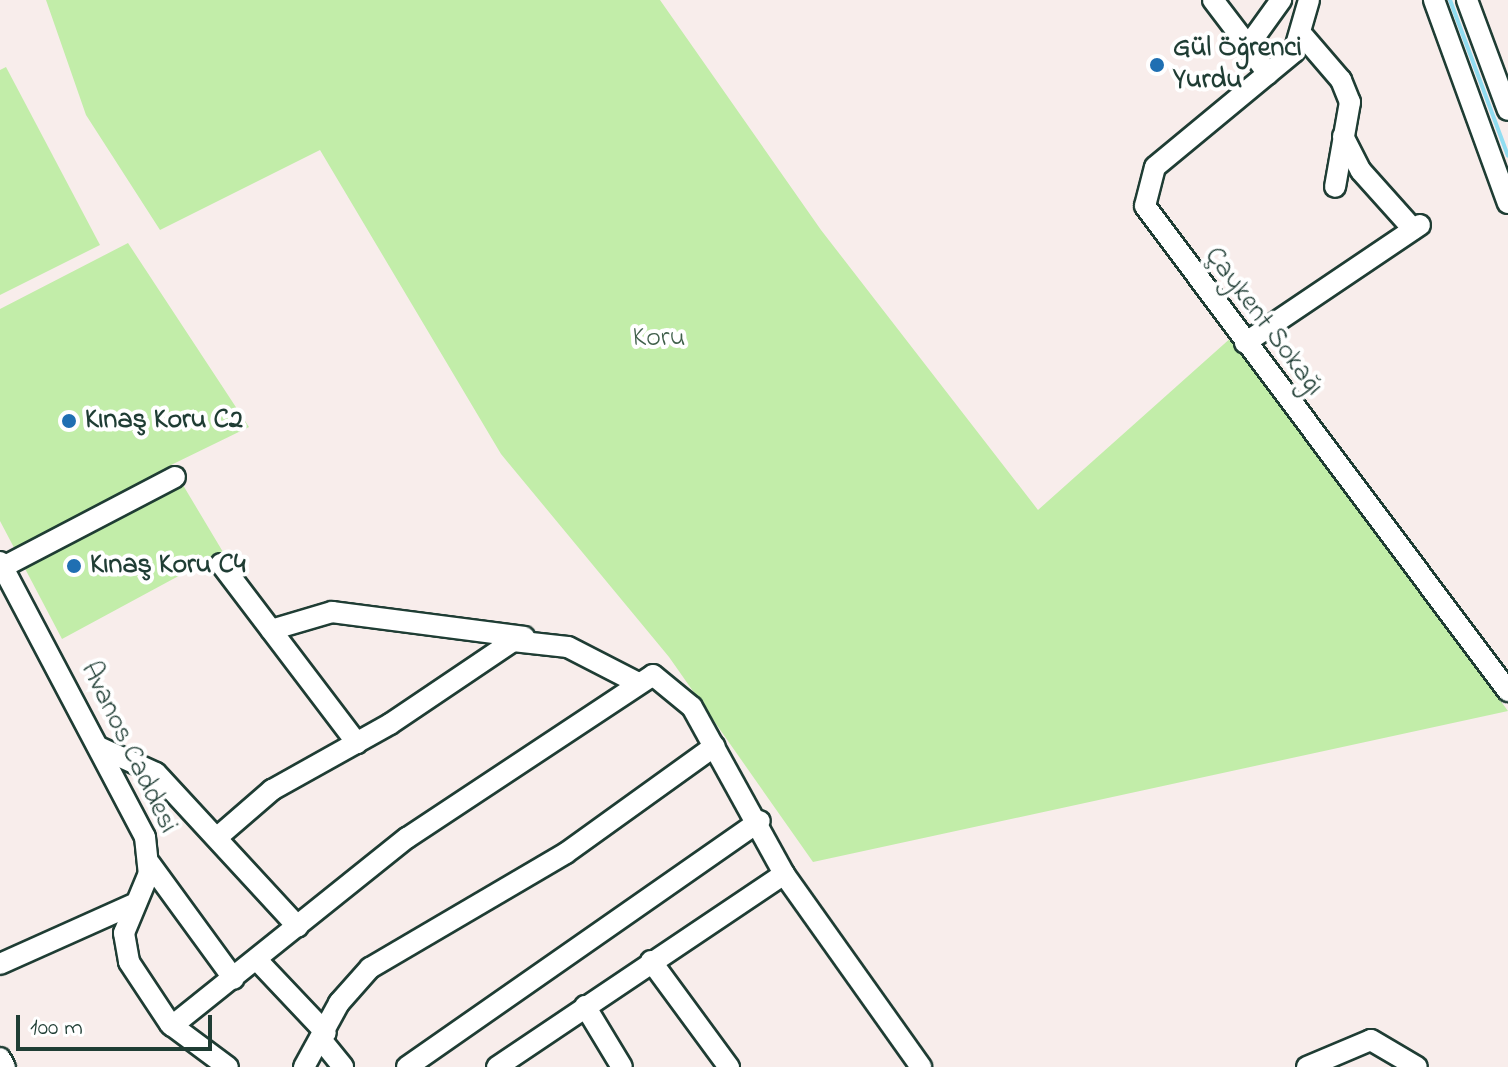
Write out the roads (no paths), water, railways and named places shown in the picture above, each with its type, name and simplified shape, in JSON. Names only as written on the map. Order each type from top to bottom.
[{"type":"street","points":[[1213,0],[1268,74]]},
{"type":"street","points":[[1248,46],[1281,0]]},
{"type":"street","points":[[1309,0],[1304,37],[1345,87],[1350,111],[1335,187]]},
{"type":"street","points":[[1434,0],[1508,203]]},
{"type":"street","points":[[1467,0],[1508,110]]},
{"type":"street","name":"Çaykent Sokağı","points":[[1304,37],[1268,74],[1155,167],[1144,192],[1160,233],[1508,691]]},
{"type":"street","points":[[1245,343],[1416,227],[1361,171],[1343,136]]},
{"type":"street","points":[[1,565],[175,477]]},
{"type":"street","points":[[221,564],[357,743]]},
{"type":"street","name":"Avanos Caddesi","points":[[1,565],[101,748],[145,837],[150,864],[132,905],[126,952],[172,1026],[228,1067]]},
{"type":"street","points":[[271,630],[332,612],[528,638],[568,647],[636,682]]},
{"type":"street","points":[[220,835],[272,790],[357,743],[504,644],[528,638]]},
{"type":"street","points":[[172,1026],[428,823],[636,682],[666,679],[715,746],[760,821],[784,874],[913,1064]]},
{"type":"street","points":[[304,1067],[324,1037],[339,1003],[370,968],[566,853],[715,746]]},
{"type":"street","points":[[101,748],[156,773],[220,835],[298,927]]},
{"type":"street","points":[[407,1067],[760,821]]},
{"type":"street","points":[[150,864],[234,979]]},
{"type":"street","points":[[497,1067],[784,874]]},
{"type":"street","points":[[0,964],[132,905]]},
{"type":"street","points":[[257,960],[324,1037],[343,1067]]},
{"type":"street","points":[[651,961],[729,1067]]},
{"type":"street","points":[[585,1006],[622,1067]]},
{"type":"street","points":[[1317,1065],[1371,1040],[1417,1067]]},
{"type":"street","points":[[0,1058],[5,1067]]},
{"type":"waterway","points":[[1450,0],[1508,156]]},
{"type":"place","name":"Gül Öğrenci Yurdu","points":[[1157,65]]},
{"type":"place","name":"Kınaş Koru C2","points":[[69,421]]},
{"type":"place","name":"Kınaş Koru C4","points":[[74,566]]},
{"type":"park label","name":"Koru","points":[[659,339]]}]
